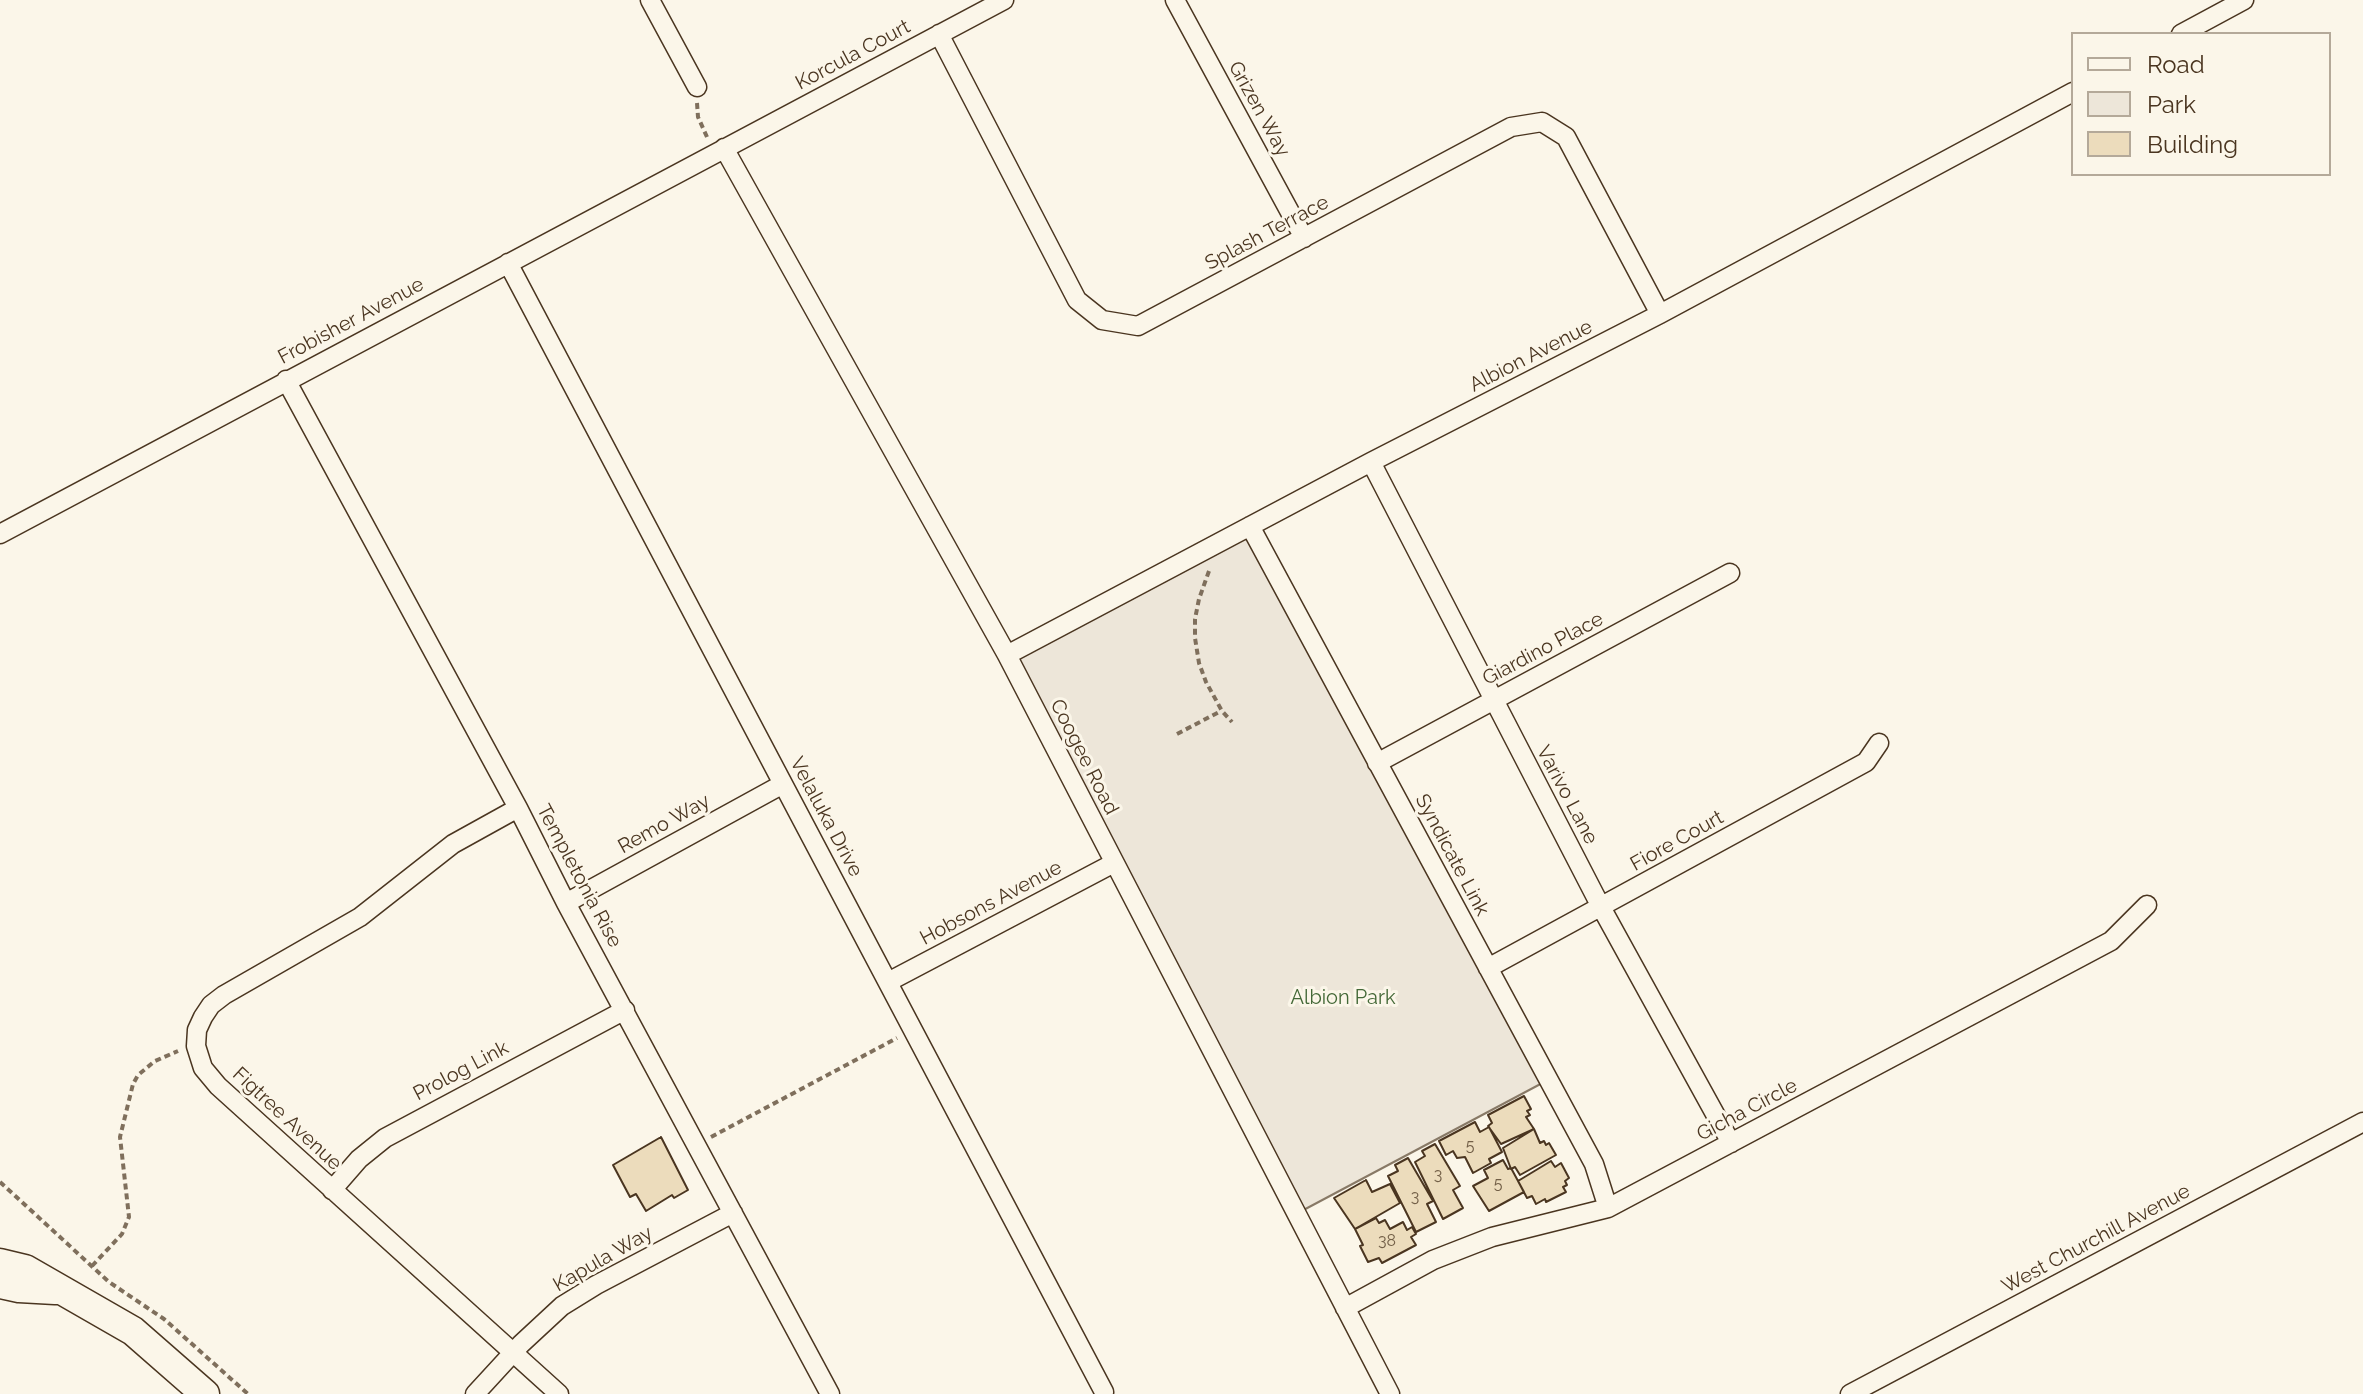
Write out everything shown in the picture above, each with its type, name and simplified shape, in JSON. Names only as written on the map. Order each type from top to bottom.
[{"type":"main road","points":[[0,1263],[25,1269],[133,1331],[205,1394]]},
{"type":"main road","points":[[0,1284],[60,1291]]},
{"type":"street","points":[[650,0],[697,87]]},
{"type":"street","name":"Korcula Court","points":[[720,150],[1004,0]]},
{"type":"street","name":"Grizen Way","points":[[1175,0],[1304,238]]},
{"type":"street","points":[[2185,32],[2244,0]]},
{"type":"street","name":"Splash Terrace","points":[[939,34],[1077,300],[1102,320],[1138,326],[1511,127],[1542,122],[1566,137],[1660,314]]},
{"type":"street","name":"Albion Avenue","points":[[1007,655],[1371,462],[1660,314],[2071,93]]},
{"type":"street","name":"Frobisher Avenue","points":[[0,534],[720,150]]},
{"type":"street","name":"Coogee Road","points":[[720,150],[1007,655],[1390,1394]]},
{"type":"street","name":"Velaluka Drive","points":[[508,263],[1104,1392]]},
{"type":"street","name":"Templetonia Rise","points":[[286,380],[830,1394]]},
{"type":"street","name":"Varivo Lane","points":[[1371,462],[1601,907],[1731,1143]]},
{"type":"street","name":"Syndicate Link","points":[[1250,526],[1594,1164],[1608,1208]]},
{"type":"street","name":"Giardino Place","points":[[1377,763],[1730,573]]},
{"type":"street","name":"Fiore Court","points":[[1488,968],[1866,762],[1879,743]]},
{"type":"street","name":"Remo Way","points":[[566,903],[783,784]]},
{"type":"street","points":[[196,1046],[197,1030],[203,1017],[211,1005],[224,995],[350,923],[453,844],[518,808]]},
{"type":"street","name":"Hobsons Avenue","points":[[888,982],[1114,863]]},
{"type":"street","name":"Gicha Circle","points":[[1345,1308],[1433,1260],[1492,1237],[1608,1208],[2111,941],[2147,905]]},
{"type":"street","name":"Prolog Link","points":[[332,1190],[359,1159],[385,1138],[625,1010]]},
{"type":"street","name":"Figtree Avenue","points":[[196,1046],[198,1058],[209,1077],[559,1394]]},
{"type":"street","name":"West Churchill Avenue","points":[[1850,1394],[2363,1122]]},
{"type":"street","name":"Kapula Way","points":[[475,1394],[550,1317],[578,1295],[733,1213]]},
{"type":"path","points":[[697,87],[698,117],[720,150]]},
{"type":"path","points":[[1209,571],[1199,599],[1195,638],[1199,663],[1222,711],[1232,722]]},
{"type":"path","points":[[1177,734],[1222,711]]},
{"type":"path","points":[[697,1145],[913,1029]]},
{"type":"path","points":[[92,1266],[122,1234],[129,1217],[120,1137],[133,1084],[138,1075],[166,1054],[196,1046]]},
{"type":"path","points":[[0,1182],[109,1282],[164,1319],[248,1394]]},
{"type":"green space","name":"Albion Park","points":[[1250,526],[1548,1080],[1296,1214],[1007,655]]},
{"type":"building","points":[[1524,1096],[1531,1109],[1526,1117],[1534,1129],[1501,1144],[1488,1126],[1492,1123],[1488,1115]]},
{"type":"building","points":[[1475,1122],[1480,1132],[1489,1127],[1502,1152],[1489,1159],[1491,1163],[1473,1173],[1465,1157],[1457,1158],[1453,1151],[1446,1155],[1439,1141]]},
{"type":"building","points":[[1534,1129],[1540,1143],[1549,1143],[1556,1155],[1520,1175],[1515,1167],[1511,1169],[1503,1148]]},
{"type":"building","points":[[661,1137],[688,1190],[674,1198],[672,1195],[646,1211],[636,1194],[630,1197],[613,1165]]},
{"type":"building","points":[[1435,1144],[1460,1186],[1453,1190],[1463,1208],[1443,1219],[1415,1162],[1425,1156],[1422,1151]]},
{"type":"building","points":[[1408,1158],[1433,1201],[1427,1204],[1436,1222],[1416,1232],[1388,1176],[1398,1171],[1395,1165]]},
{"type":"building","points":[[1503,1160],[1524,1192],[1489,1211],[1473,1186],[1488,1178],[1484,1170]]},
{"type":"building","points":[[1551,1161],[1555,1167],[1561,1163],[1569,1178],[1563,1187],[1566,1192],[1536,1204],[1532,1196],[1527,1198],[1518,1181]]},
{"type":"building","points":[[1366,1180],[1372,1192],[1390,1184],[1400,1203],[1355,1229],[1334,1198]]},
{"type":"building","points":[[1376,1218],[1379,1223],[1385,1220],[1390,1229],[1403,1222],[1407,1230],[1412,1227],[1416,1234],[1411,1237],[1416,1245],[1382,1263],[1379,1258],[1368,1262],[1355,1229]]}]
